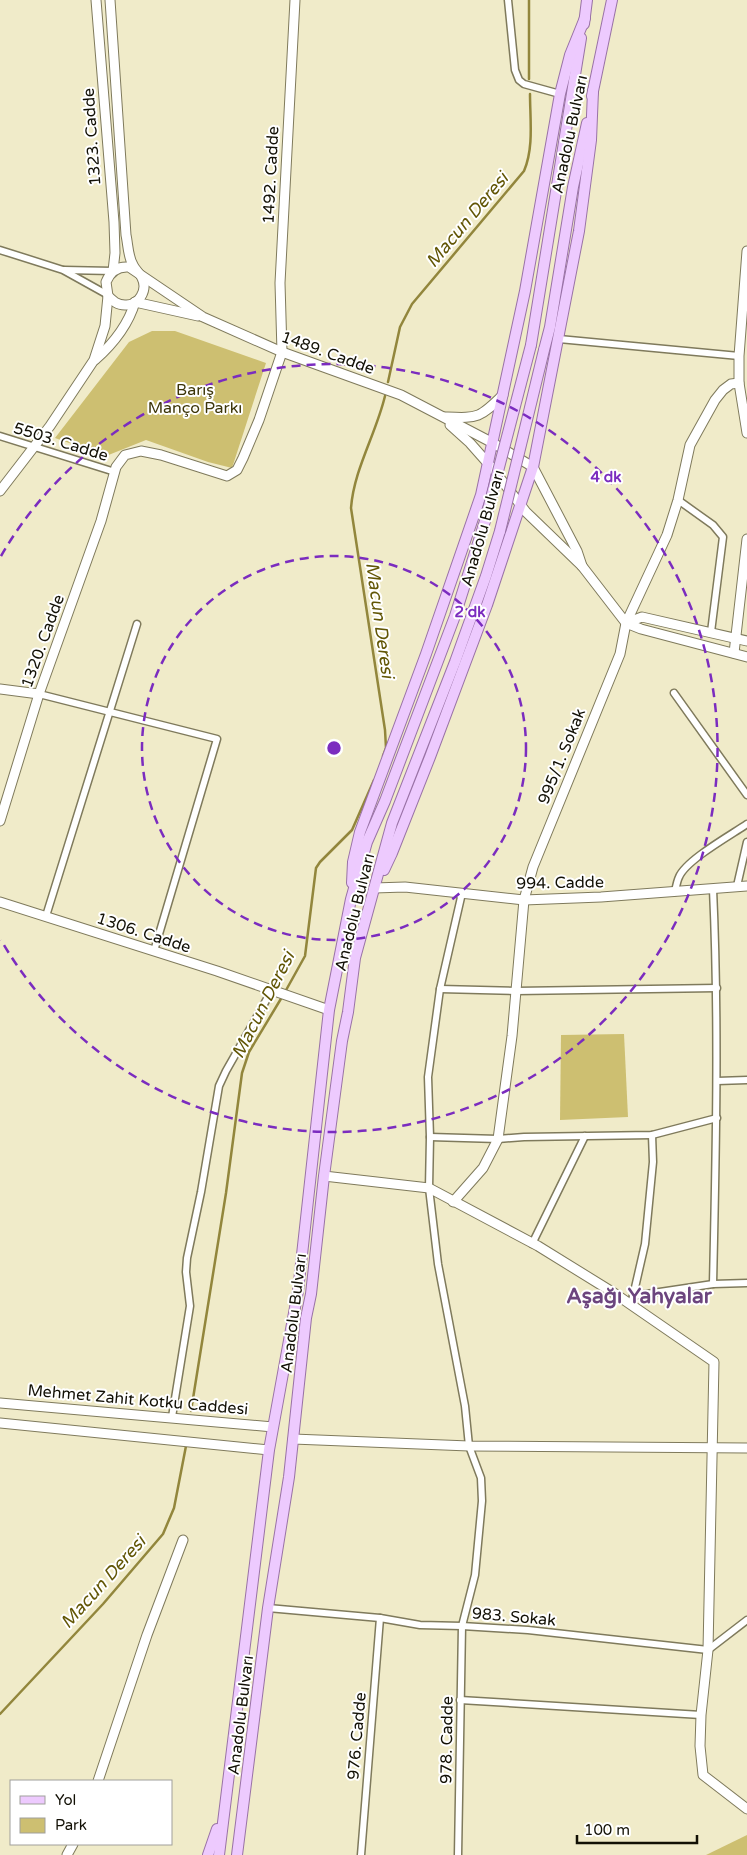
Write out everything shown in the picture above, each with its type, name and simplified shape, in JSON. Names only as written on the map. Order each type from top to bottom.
[{"type":"main road","name":"Anadolu Bulvarı","points":[[219,1855],[269,1450],[298,1292],[329,1010],[351,900],[367,842],[385,801],[455,616],[485,521],[531,345],[587,0]]},
{"type":"main road","name":"Anadolu Bulvarı","points":[[237,1855],[268,1608],[289,1476],[324,1176],[355,958],[392,823],[455,662],[500,531],[550,327],[573,187],[612,0]]},
{"type":"main road","points":[[351,900],[352,862],[360,832],[429,645],[480,495],[493,443],[534,242],[560,94],[570,55],[585,18]]},
{"type":"main road","points":[[374,888],[392,853],[437,739],[487,605],[533,467],[579,231],[590,140],[593,91]]},
{"type":"main road","points":[[208,1855],[224,1810]]},
{"type":"main road","points":[[243,1811],[244,1855]]},
{"type":"street","name":"1323. Cadde","points":[[96,0],[114,222],[115,253],[113,271]]},
{"type":"street","points":[[0,491],[94,360],[110,347],[144,289],[143,278],[132,265],[126,235],[110,0]]},
{"type":"street","name":"1492. Cadde","points":[[282,352],[280,282],[294,0]]},
{"type":"street","points":[[508,0],[515,70],[519,80],[524,84],[560,94]]},
{"type":"street","points":[[0,250],[63,270],[122,305],[135,302]]},
{"type":"street","points":[[747,251],[743,354],[739,383],[747,433]]},
{"type":"street","points":[[94,360],[105,326],[108,295],[106,282],[113,271],[120,267],[129,267],[140,273]]},
{"type":"street","points":[[63,270],[113,271]]},
{"type":"street","name":"1489. Cadde","points":[[140,273],[203,317],[282,352],[401,395],[493,443],[533,467],[577,551],[582,566]]},
{"type":"street","name":"1489. Cadde","points":[[135,302],[203,317]]},
{"type":"street","points":[[559,339],[743,354]]},
{"type":"street","points":[[115,472],[116,467],[125,455],[141,451],[162,455],[227,476],[237,470],[259,420],[282,352]]},
{"type":"street","name":"995/1. Sokak","points":[[498,1139],[516,991],[524,900],[533,867],[620,654],[626,624],[667,535],[678,500],[690,446],[715,400],[731,384],[739,383]]},
{"type":"street","points":[[442,417],[469,418],[484,414],[503,395]]},
{"type":"street","name":"1489. Cadde","points":[[442,417],[470,443],[526,512],[582,566],[626,624]]},
{"type":"street","name":"5503. Cadde","points":[[0,436],[115,472]]},
{"type":"street","name":"1320. Cadde","points":[[0,821],[39,694],[101,521],[115,472]]},
{"type":"street","points":[[678,500],[713,525],[723,537],[712,632]]},
{"type":"street","points":[[734,653],[747,539]]},
{"type":"street","points":[[626,624],[642,617],[747,641]]},
{"type":"street","points":[[46,916],[137,624]]},
{"type":"street","points":[[626,624],[747,657]]},
{"type":"street","points":[[0,689],[39,694],[217,739],[154,951]]},
{"type":"street","points":[[674,694],[747,795]]},
{"type":"street","points":[[675,892],[679,876],[684,868],[704,852],[747,824]]},
{"type":"street","points":[[737,886],[747,842]]},
{"type":"street","name":"994. Cadde","points":[[374,888],[405,887],[524,900],[600,897],[747,886]]},
{"type":"street","points":[[713,889],[717,988],[717,1118],[713,1284]]},
{"type":"street","name":"978. Cadde","points":[[458,1855],[462,1626],[475,1575],[482,1501],[481,1478],[469,1446],[465,1406],[438,1264],[429,1188],[428,1076],[440,989],[462,893]]},
{"type":"street","name":"1306. Cadde","points":[[0,902],[329,1010]]},
{"type":"street","points":[[440,989],[516,991],[717,988]]},
{"type":"street","points":[[172,1417],[190,1306],[186,1272],[187,1258],[220,1086],[226,1071],[275,991]]},
{"type":"street","points":[[717,1081],[747,1080]]},
{"type":"street","points":[[430,1137],[498,1139],[652,1135],[717,1118]]},
{"type":"street","points":[[632,1301],[645,1244],[653,1162],[652,1135]]},
{"type":"street","points":[[532,1244],[585,1136]]},
{"type":"street","points":[[453,1202],[482,1168],[498,1139]]},
{"type":"street","points":[[324,1176],[429,1188],[632,1301],[714,1362],[708,1650],[701,1714],[700,1746],[703,1775],[747,1810]]},
{"type":"street","points":[[632,1301],[713,1284],[747,1283]]},
{"type":"street","name":"Mehmet Zahit Kotku Caddesi","points":[[0,1403],[273,1427]]},
{"type":"street","points":[[0,1423],[269,1450]]},
{"type":"street","points":[[293,1439],[469,1446],[747,1448]]},
{"type":"street","points":[[98,1780],[147,1636],[183,1540]]},
{"type":"street","name":"983. Sokak","points":[[268,1608],[380,1618],[420,1625],[528,1630],[708,1650]]},
{"type":"street","name":"976. Cadde","points":[[361,1855],[380,1618]]},
{"type":"street","points":[[708,1650],[747,1620]]},
{"type":"street","points":[[460,1700],[701,1714]]},
{"type":"green space","name":"Barış Manço Parkı","points":[[152,331],[175,331],[266,363],[232,468],[208,462],[146,440],[106,456],[55,438],[129,342]]},
{"type":"green space","points":[[624,1034],[628,1117],[560,1120],[561,1035]]},
{"type":"green space","points":[[747,1835],[747,1855],[706,1855]]},
{"type":"waterway","name":"Macun Deresi","points":[[529,0],[529,79]]},
{"type":"waterway","name":"Macun Deresi","points":[[388,382],[400,327],[412,304],[524,171],[530,143],[530,94]]},
{"type":"waterway","name":"Macun Deresi","points":[[383,756],[386,748],[385,730],[351,508],[356,479],[385,396]]},
{"type":"waterway","name":"Macun Deresi","points":[[285,992],[305,956],[316,868],[352,830],[374,780]]},
{"type":"waterway","name":"Macun Deresi","points":[[191,1411],[226,1193],[242,1073],[249,1052],[282,997]]},
{"type":"waterway","name":"Macun Deresi","points":[[0,1714],[103,1604],[163,1534],[174,1508],[186,1446]]},
{"type":"district","name":"Aşağı Yahyalar","points":[[639,1296]]}]
